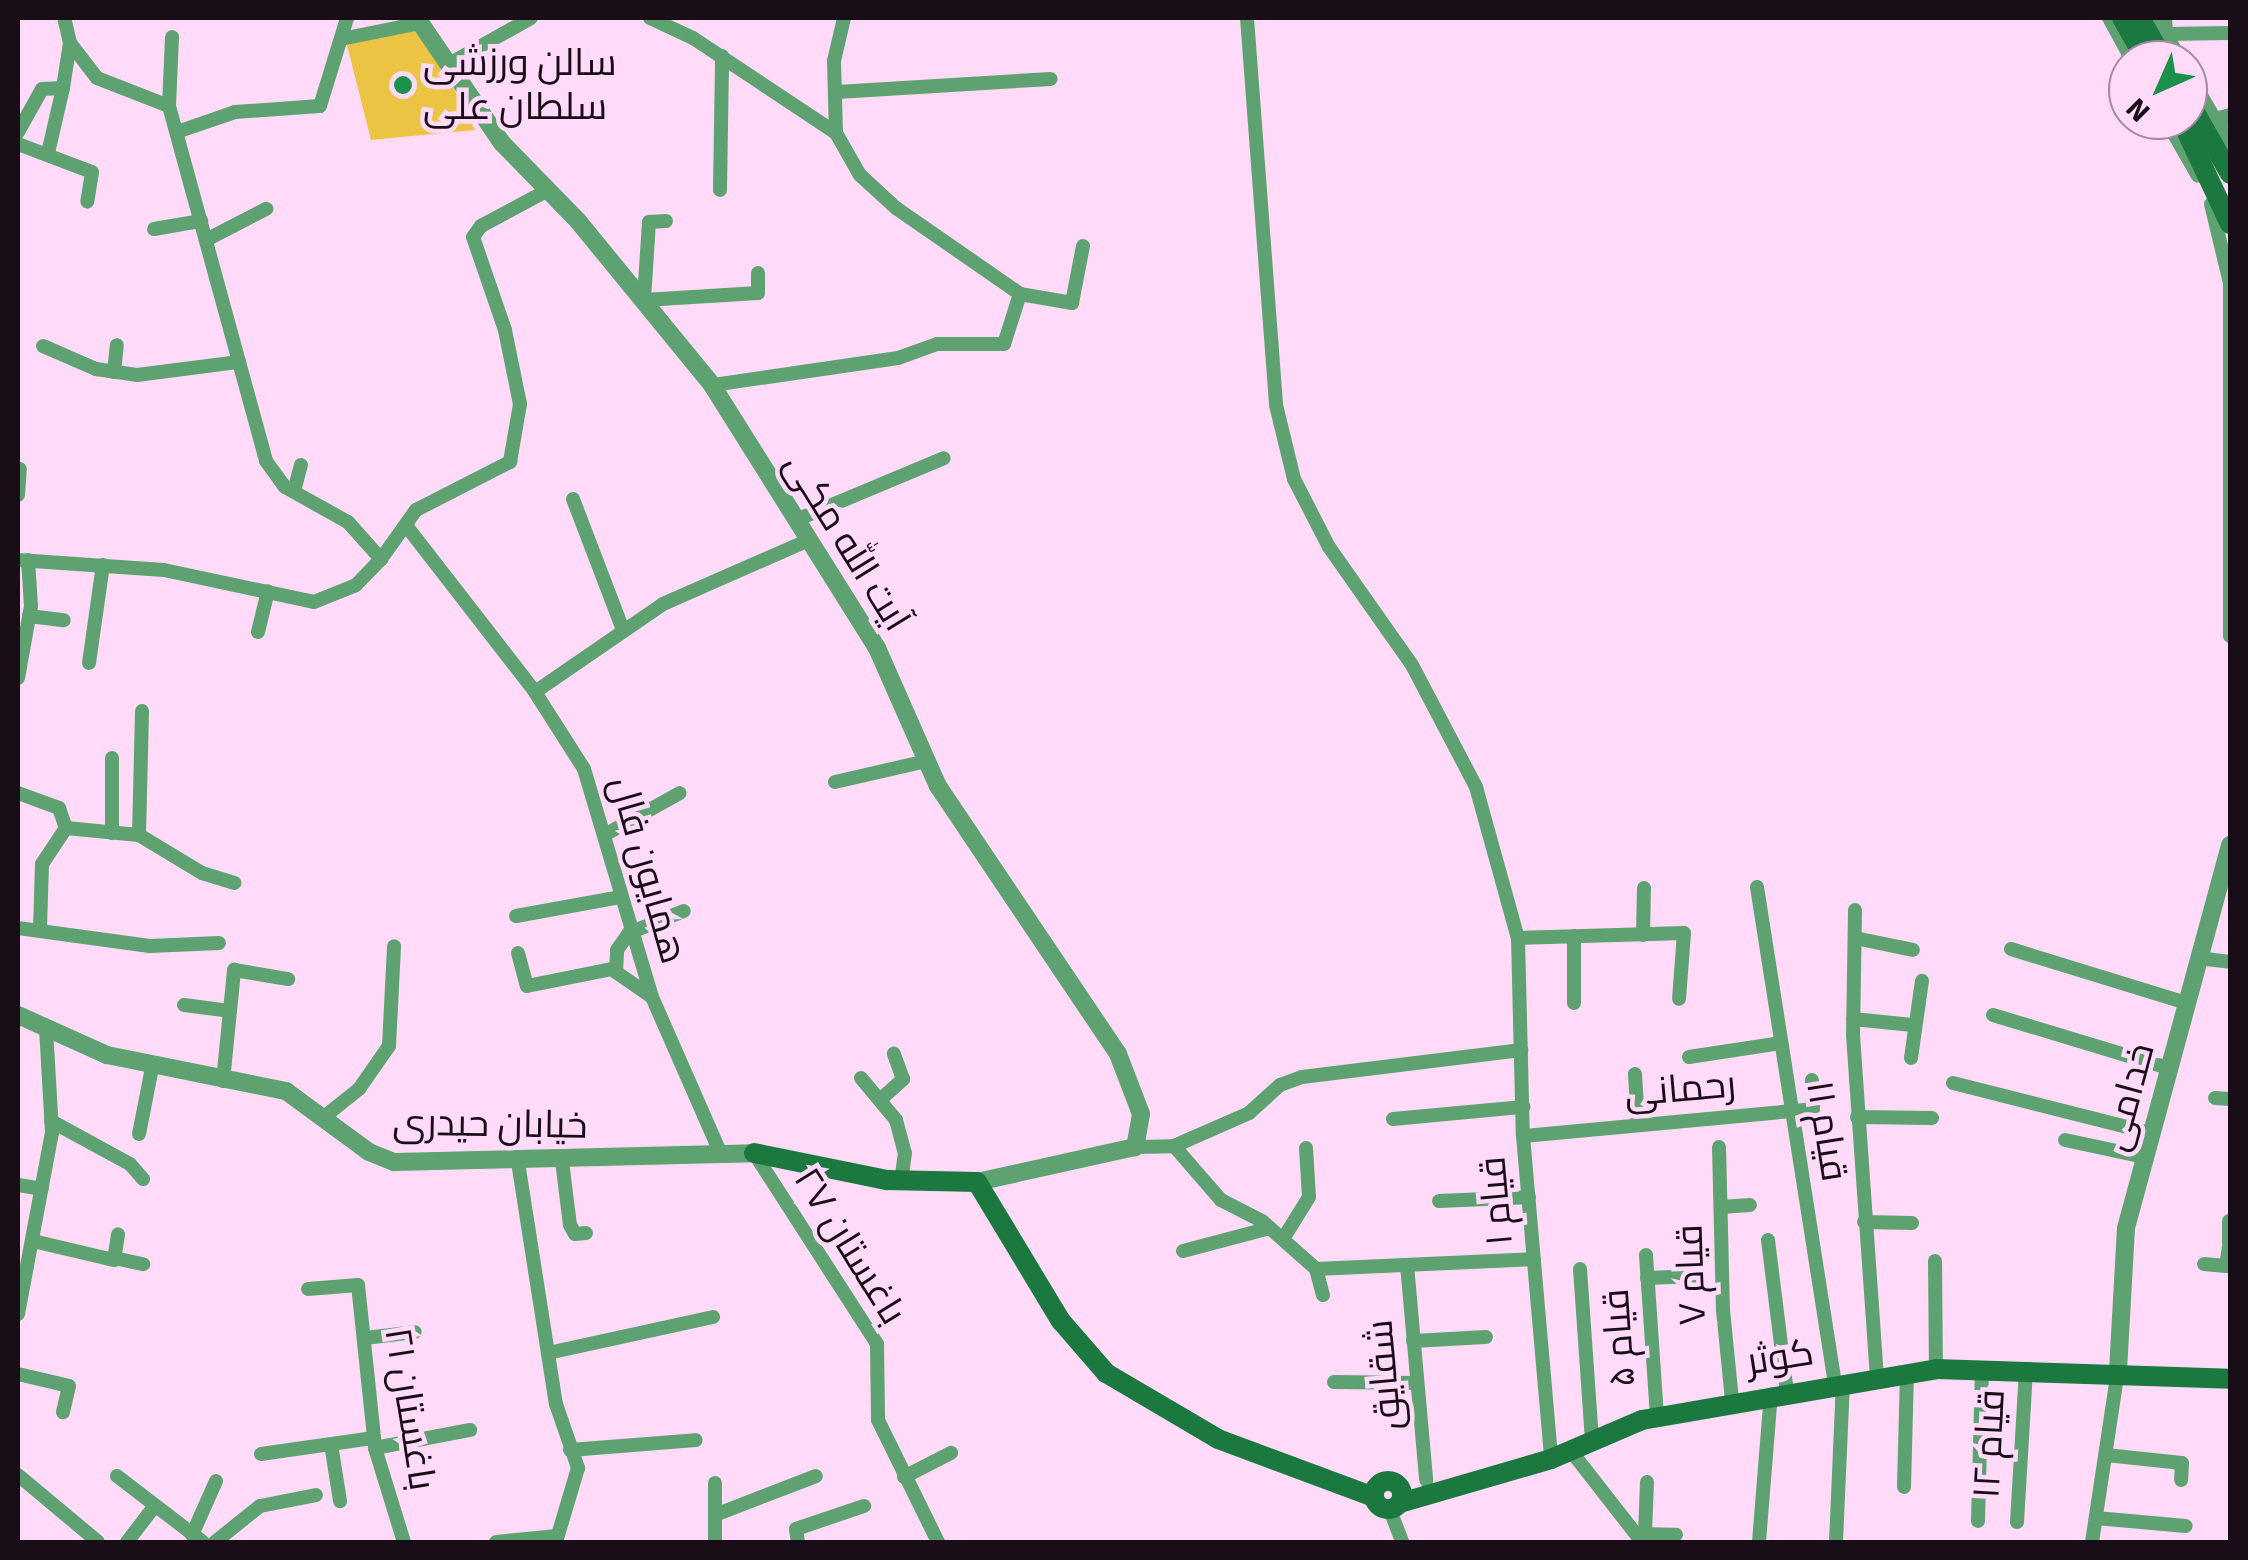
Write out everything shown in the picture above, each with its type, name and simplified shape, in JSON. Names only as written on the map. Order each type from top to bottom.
[{"type":"main road","points":[[2122,18],[2135,40]]},
{"type":"main road","points":[[2140,18],[2153,40]]},
{"type":"main road","points":[[2208,132],[2230,174]]},
{"type":"main road","points":[[2207,140],[2230,224]]},
{"type":"main road","points":[[754,1153],[900,1182],[978,1182],[1061,1322],[1097,1366],[1190,1426],[1328,1480],[1389,1494],[1464,1480]]},
{"type":"main road","name":"کوثر","points":[[1464,1480],[1561,1455],[1657,1416],[1732,1400],[1936,1369],[2118,1371],[2230,1378]]},
{"type":"main road","points":[[1389,1494],[1426,1480],[1464,1480]]},
{"type":"street","points":[[48,153],[70,43],[64,18]]},
{"type":"street","points":[[178,132],[236,112],[320,106],[347,18]]},
{"type":"street","points":[[447,65],[530,18]]},
{"type":"street","points":[[650,18],[722,56],[836,132],[860,175],[896,208],[1020,294],[1072,303],[1083,246]]},
{"type":"street","points":[[836,132],[834,61],[844,18]]},
{"type":"street","name":"قیام ۱","points":[[1247,18],[1276,405],[1294,479],[1329,547],[1412,666],[1476,787],[1518,938],[1528,1198],[1561,1455]]},
{"type":"street","points":[[2108,18],[2121,40]]},
{"type":"street","points":[[2156,18],[2169,40]]},
{"type":"street","points":[[2166,18],[2166,34]]},
{"type":"street","points":[[340,40],[419,20]]},
{"type":"street","name":"آیت الله مکی","points":[[419,20],[502,143],[644,300],[712,386],[876,648],[927,761],[1118,1054],[1141,1114],[1135,1147]]},
{"type":"street","points":[[2166,34],[2230,33]]},
{"type":"street","points":[[172,37],[170,106],[266,461],[294,492],[348,522],[381,558]]},
{"type":"street","points":[[70,43],[97,78],[170,106]]},
{"type":"street","points":[[720,190],[722,56]]},
{"type":"street","points":[[837,92],[1050,79]]},
{"type":"street","points":[[18,132],[42,90],[63,88]]},
{"type":"street","points":[[2208,126],[2230,145]]},
{"type":"street","points":[[2176,140],[2220,229],[2230,283],[2230,636]]},
{"type":"street","points":[[18,153],[18,144],[92,172],[87,202]]},
{"type":"street","points":[[18,678],[25,608],[23,560],[213,577],[314,602],[334,598],[381,558],[408,528],[416,510],[510,462],[520,404],[505,330],[473,237],[481,226],[548,190]]},
{"type":"street","points":[[206,240],[266,209]]},
{"type":"street","points":[[154,229],[201,221]]},
{"type":"street","points":[[666,221],[649,222],[644,300],[758,293],[758,273]]},
{"type":"street","points":[[712,386],[898,358],[937,344],[1004,344],[1020,294]]},
{"type":"street","points":[[43,346],[114,372],[178,373],[239,362]]},
{"type":"street","points":[[114,372],[117,346]]},
{"type":"street","points":[[796,520],[944,458]]},
{"type":"street","points":[[294,492],[301,465]]},
{"type":"street","points":[[18,495],[20,470]]},
{"type":"street","points":[[573,498],[623,630]]},
{"type":"street","name":"همایون فال","points":[[408,528],[535,692],[584,769],[608,833],[629,933],[652,996],[722,1154]]},
{"type":"street","points":[[535,692],[623,630],[687,592],[809,540]]},
{"type":"street","points":[[89,663],[102,566]]},
{"type":"street","points":[[258,632],[268,592]]},
{"type":"street","points":[[25,608],[64,620]]},
{"type":"street","points":[[139,835],[142,710]]},
{"type":"street","points":[[112,758],[112,832]]},
{"type":"street","points":[[835,782],[927,761]]},
{"type":"street","points":[[608,833],[680,792]]},
{"type":"street","points":[[18,793],[59,808],[66,828]]},
{"type":"street","points":[[66,828],[139,835],[202,873],[234,883]]},
{"type":"street","points":[[40,928],[42,864],[66,828]]},
{"type":"street","name":"خدامی","points":[[2118,1371],[2126,1228],[2230,845]]},
{"type":"street","points":[[1642,934],[1644,888]]},
{"type":"street","name":"قیام ۱۱","points":[[1757,888],[1790,1111],[1839,1384],[1836,1542]]},
{"type":"street","points":[[516,916],[621,897]]},
{"type":"street","points":[[1855,910],[1853,1019],[1857,1117],[1877,1378]]},
{"type":"street","points":[[652,996],[622,980],[616,968],[616,950],[629,933],[684,911]]},
{"type":"street","points":[[18,928],[150,946],[219,943]]},
{"type":"street","points":[[1518,938],[1684,934],[1680,999]]},
{"type":"street","points":[[1574,936],[1574,1003]]},
{"type":"street","points":[[1854,938],[1913,950]]},
{"type":"street","points":[[324,1117],[359,1089],[389,1046],[394,946]]},
{"type":"street","points":[[2010,949],[2186,1004]]},
{"type":"street","points":[[518,952],[527,986],[616,968]]},
{"type":"street","points":[[2198,958],[2230,962]]},
{"type":"street","points":[[223,1080],[234,970],[288,979]]},
{"type":"street","points":[[1911,1058],[1922,981]]},
{"type":"street","points":[[184,1005],[230,1011]]},
{"type":"street","name":"خیابان حیدری","points":[[18,1015],[152,1068],[286,1091],[369,1152],[394,1162],[562,1161],[754,1153]]},
{"type":"street","points":[[1992,1015],[2169,1068]]},
{"type":"street","points":[[1853,1019],[1913,1025]]},
{"type":"street","points":[[18,1314],[52,1121],[46,1028]]},
{"type":"street","points":[[1689,1057],[1780,1042]]},
{"type":"street","points":[[978,1182],[1135,1147],[1174,1146],[1249,1113],[1280,1085],[1302,1078],[1521,1050]]},
{"type":"street","points":[[881,1099],[903,1078],[894,1054]]},
{"type":"street","points":[[139,1134],[152,1068]]},
{"type":"street","points":[[1635,1074],[1638,1125]]},
{"type":"street","points":[[861,1078],[881,1099],[903,1138],[900,1182]]},
{"type":"street","name":"رحمانی","points":[[1524,1136],[1813,1109],[1812,1080]]},
{"type":"street","points":[[1953,1083],[2152,1134]]},
{"type":"street","points":[[1393,1118],[1522,1108]]},
{"type":"street","points":[[1857,1117],[1932,1118]]},
{"type":"street","points":[[52,1121],[130,1164],[144,1179]]},
{"type":"street","points":[[2065,1140],[2145,1157]]},
{"type":"street","points":[[1174,1146],[1221,1200],[1270,1228],[1316,1269],[1322,1295]]},
{"type":"street","name":"قیام ۷","points":[[1719,1146],[1732,1400]]},
{"type":"street","points":[[1282,1239],[1309,1197],[1306,1148]]},
{"type":"street","name":"باغستان ۲۷","points":[[754,1153],[877,1344],[878,1420],[938,1542]]},
{"type":"street","points":[[562,1161],[570,1225],[575,1234],[586,1233]]},
{"type":"street","points":[[496,1542],[556,1539],[578,1468],[570,1450],[548,1353],[518,1162]]},
{"type":"street","points":[[18,1186],[42,1189]]},
{"type":"street","points":[[1438,1201],[1528,1198]]},
{"type":"street","points":[[1721,1208],[1750,1206]]},
{"type":"street","points":[[2204,1264],[2226,1266],[2229,1221]]},
{"type":"street","points":[[1864,1222],[1912,1223]]},
{"type":"street","points":[[1184,1251],[1270,1228]]},
{"type":"street","points":[[114,1258],[118,1234]]},
{"type":"street","points":[[1759,1542],[1779,1393],[1768,1240]]},
{"type":"street","points":[[28,1244],[144,1264]]},
{"type":"street","name":"قیام ۵","points":[[1646,1255],[1657,1416]]},
{"type":"street","points":[[1316,1269],[1534,1259]]},
{"type":"street","points":[[1935,1261],[1936,1369]]},
{"type":"street","name":"شقایق","points":[[1407,1265],[1426,1480]]},
{"type":"street","points":[[1580,1269],[1592,1441]]},
{"type":"street","points":[[1648,1278],[1696,1276]]},
{"type":"street","name":"باغستان ۲۱","points":[[308,1289],[358,1285],[375,1443],[404,1542]]},
{"type":"street","points":[[548,1353],[713,1316]]},
{"type":"street","points":[[364,1338],[415,1332]]},
{"type":"street","points":[[1413,1341],[1486,1338]]},
{"type":"street","points":[[1978,1521],[1982,1369]]},
{"type":"street","name":"قیام ۱۲","points":[[2017,1522],[2026,1370]]},
{"type":"street","points":[[2092,1542],[2118,1371]]},
{"type":"street","points":[[1904,1487],[1908,1373]]},
{"type":"street","points":[[18,1374],[69,1386],[63,1412]]},
{"type":"street","points":[[1334,1382],[1416,1383]]},
{"type":"street","points":[[260,1454],[470,1430]]},
{"type":"street","points":[[570,1450],[696,1440]]},
{"type":"street","points":[[331,1444],[340,1501]]},
{"type":"street","points":[[904,1477],[951,1453]]},
{"type":"street","points":[[1561,1455],[1641,1537],[1676,1535]]},
{"type":"street","points":[[2106,1455],[2182,1463],[2181,1480]]},
{"type":"street","points":[[18,1475],[98,1542]]},
{"type":"street","points":[[117,1476],[198,1539],[216,1481]]},
{"type":"street","points":[[715,1515],[816,1476]]},
{"type":"street","points":[[1641,1537],[1647,1482]]},
{"type":"street","points":[[715,1484],[715,1542]]},
{"type":"street","points":[[1389,1494],[1402,1542]]},
{"type":"street","points":[[215,1542],[260,1506],[316,1495]]},
{"type":"street","points":[[798,1542],[796,1529],[864,1506]]},
{"type":"street","points":[[127,1542],[154,1507]]},
{"type":"street","points":[[2096,1518],[2186,1526]]},
{"type":"shaded area","name":"سالن ورزشی سلطان علی","points":[[420,23],[475,130],[371,140],[347,45]]},
{"type":"place","name":"سالن ورزشی سلطان علی","points":[[403,85]]}]
